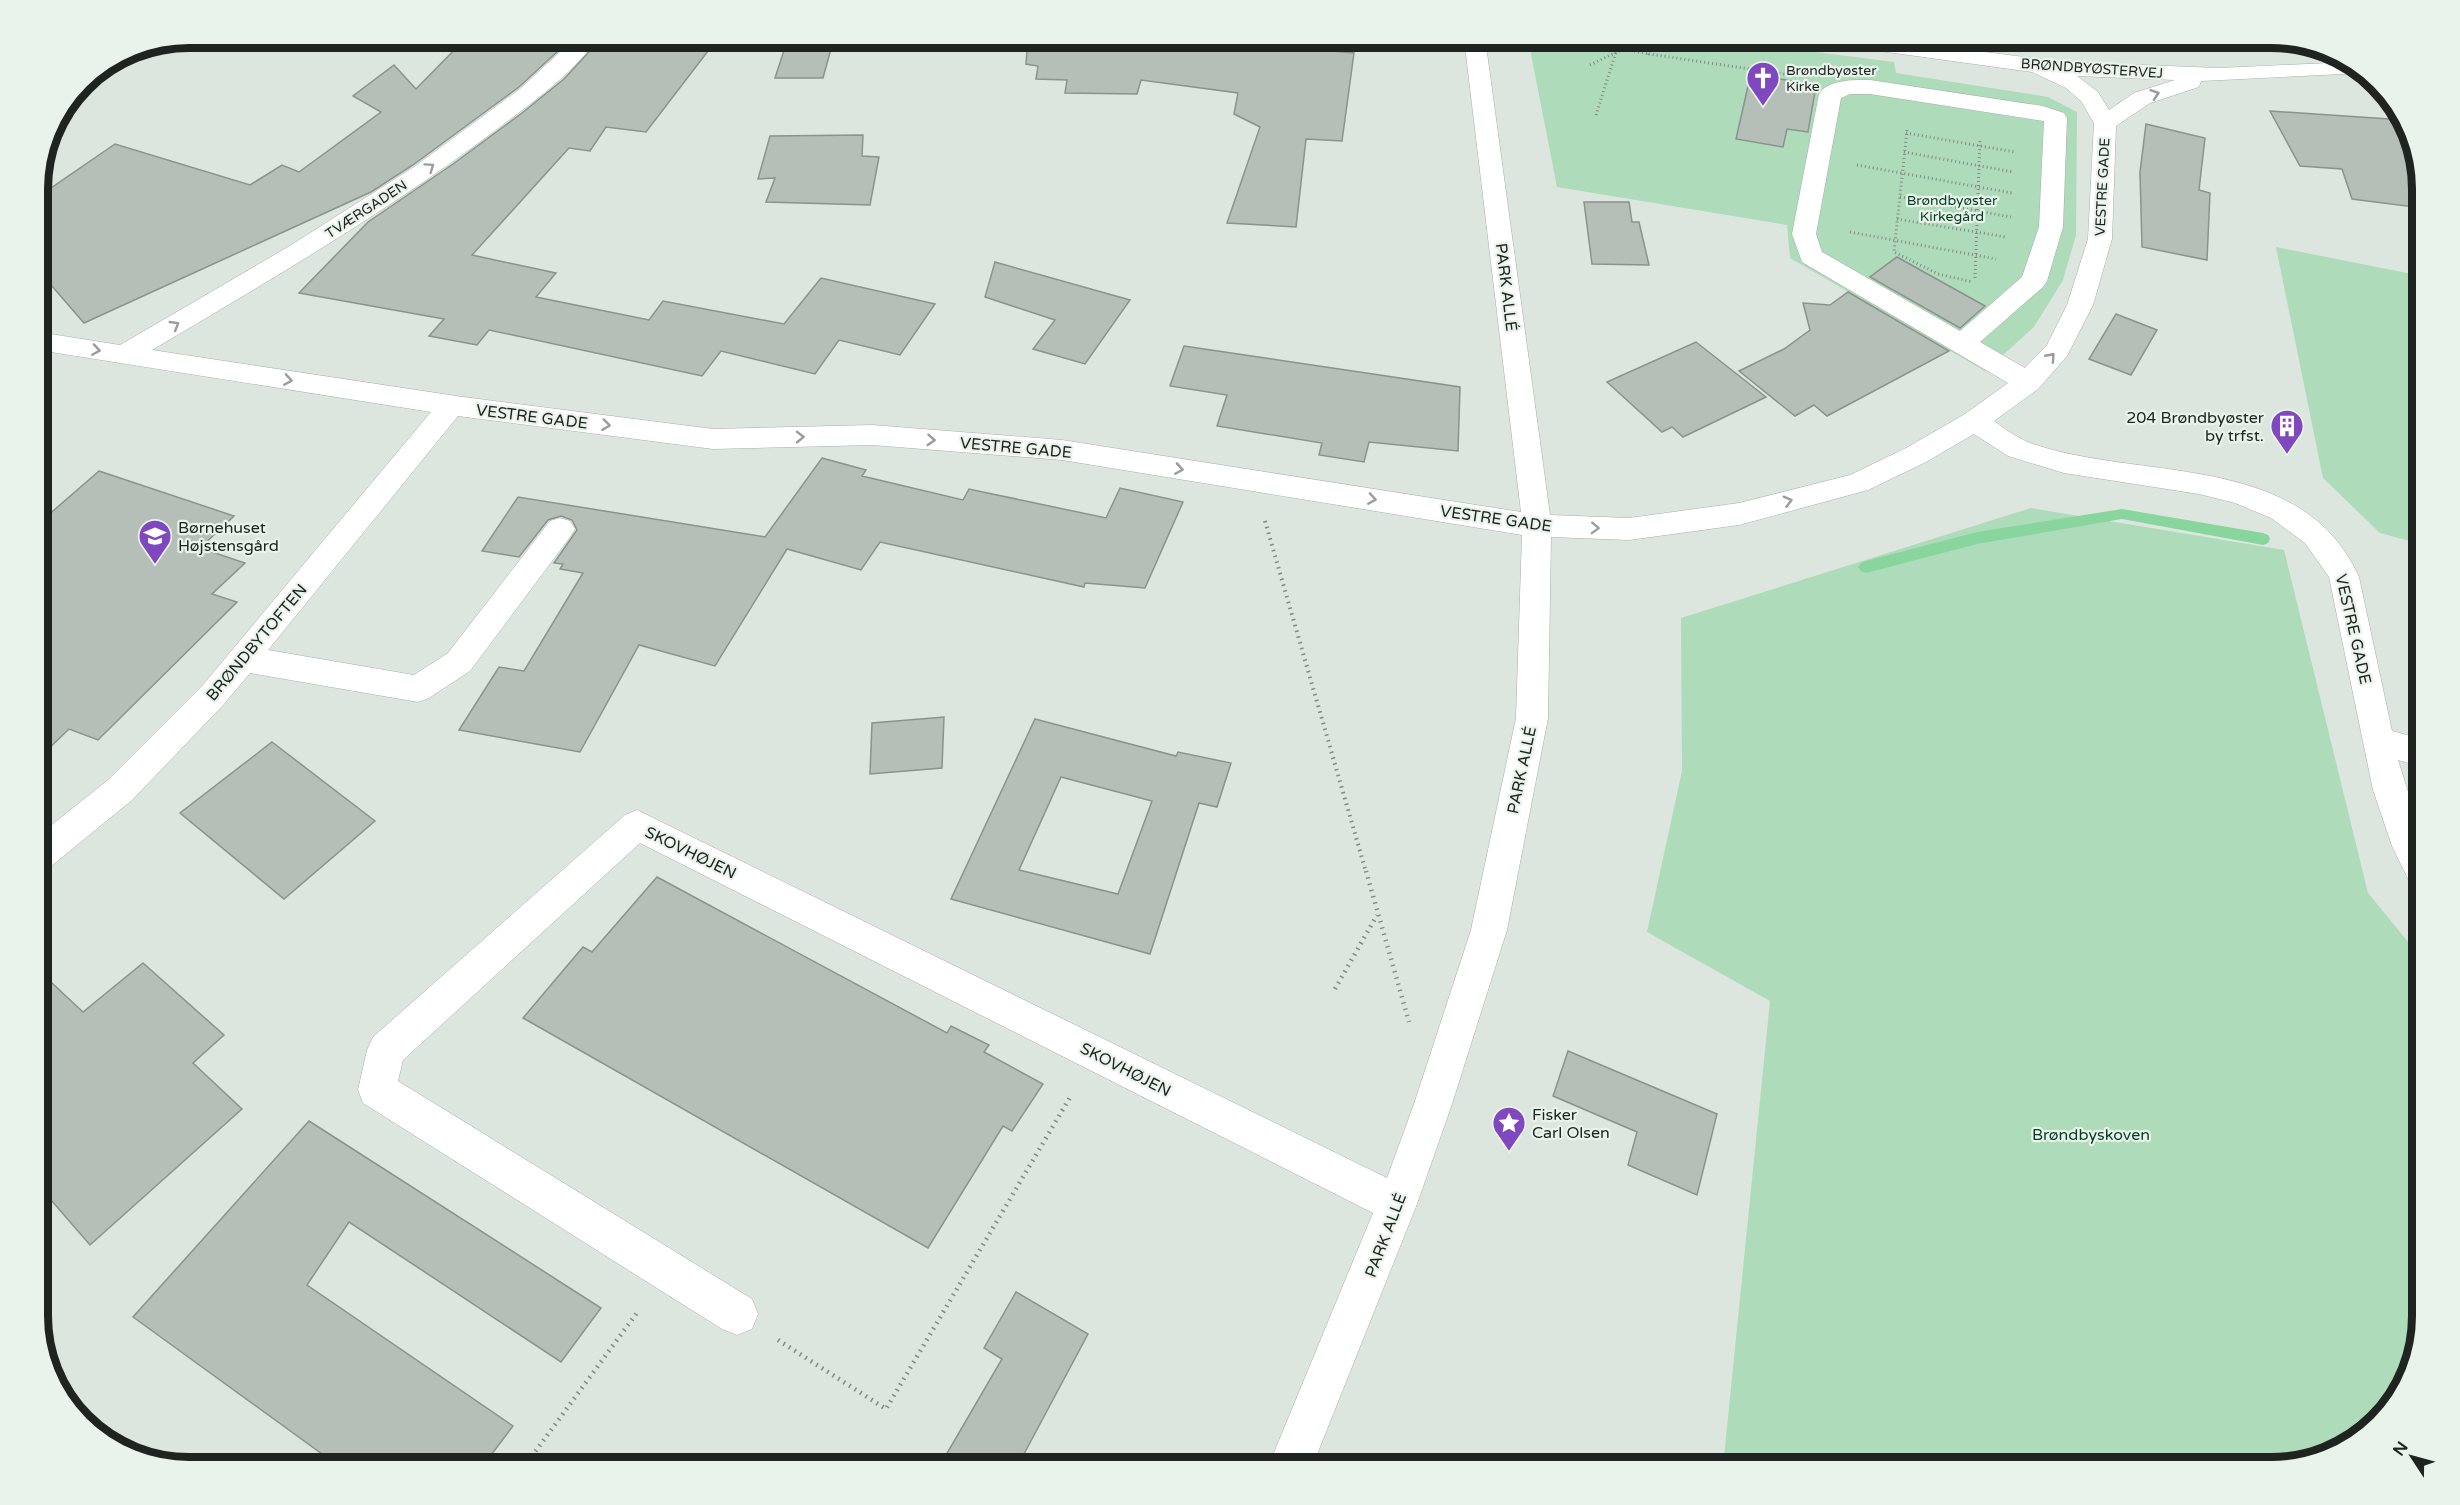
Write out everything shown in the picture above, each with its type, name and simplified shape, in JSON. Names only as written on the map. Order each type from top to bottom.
[{"type":"street","name":"TVÆRGADEN","points":[[125,354],[335,230],[430,168],[507,111],[578,48]]},
{"type":"street","name":"PARK ALLÉ","points":[[1294,1457],[1397,1204],[1433,1104],[1489,930],[1532,718],[1537,526],[1476,48]]},
{"type":"street","name":"BRØNDBYØSTERVEJ","points":[[1922,48],[2040,67],[2219,75],[2344,69]]},
{"type":"street","name":"VESTRE GADE","points":[[48,342],[452,405],[713,439],[872,435],[1062,450],[1537,526],[1629,529],[1739,514],[1858,483],[1916,455],[1974,421],[2028,382],[2058,350],[2080,305],[2100,239],[2105,123],[2090,97],[2074,83],[2040,67]]},
{"type":"street","name":"VESTRE GADE","points":[[2105,123],[2142,98],[2219,75]]},
{"type":"street","points":[[1962,343],[2034,282],[2049,212],[2056,118],[2043,113],[1870,87],[1847,87],[1830,94],[1805,223],[1804,234],[1811,256],[2028,382]]},
{"type":"street","name":"BRØNDBYTOFTEN","points":[[48,848],[120,790],[213,695],[452,405]]},
{"type":"street","name":"VESTRE GADE","points":[[1974,421],[2009,444],[2051,460],[2230,490],[2289,515],[2320,538],[2343,573],[2390,793],[2412,851]]},
{"type":"street","points":[[244,659],[418,688],[459,662],[561,529]]},
{"type":"street","points":[[2379,741],[2412,750]]},
{"type":"street","name":"SKOVHØJEN","points":[[736,1314],[377,1090],[386,1050],[637,825],[1397,1204]]},
{"type":"path","points":[[1649,54],[1650,48]]},
{"type":"path","points":[[1590,65],[1623,49],[1807,77],[1847,87]]},
{"type":"path","points":[[1596,115],[1616,52]]},
{"type":"path","points":[[1910,93],[1894,252],[1938,274],[1974,282],[1982,104]]},
{"type":"path","points":[[1906,133],[1980,147],[2049,212]]},
{"type":"path","points":[[1904,152],[1980,166],[2049,212]]},
{"type":"path","points":[[1818,158],[1978,188],[2049,212]]},
{"type":"path","points":[[1900,197],[1977,212],[2049,212]]},
{"type":"path","points":[[1897,219],[1977,232],[2049,212]]},
{"type":"path","points":[[1805,223],[1975,256],[2049,212]]},
{"type":"path","points":[[1253,480],[1410,1026]]},
{"type":"path","points":[[1335,989],[1378,914]]},
{"type":"path","points":[[736,1314],[886,1409],[1096,1054]]},
{"type":"path","points":[[531,1457],[667,1271]]},
{"type":"green space","name":"Brøndbyøster Kirkegård","points":[[1784,48],[1894,62],[1896,73],[2048,97],[2077,112],[2076,235],[2063,280],[2034,327],[1985,371],[1790,258],[1787,225],[1557,187],[1530,49]]},
{"type":"green space","points":[[2276,247],[2412,274],[2412,541],[2380,533],[2323,478]]},
{"type":"green space","name":"Brøndbyskoven","points":[[2031,508],[2284,550],[2368,893],[2412,947],[2411,1334],[2407,1353],[2393,1387],[2371,1416],[2357,1428],[2342,1438],[2308,1452],[2271,1457],[1724,1457],[1770,1001],[1647,932],[1682,771],[1681,618]]},
{"type":"building","points":[[456,48],[561,48],[519,87],[413,165],[371,192],[84,323],[48,282],[48,190],[115,144],[250,185],[282,165],[299,172],[381,112],[353,96],[394,65],[416,89]]},
{"type":"building","points":[[592,48],[710,48],[646,132],[606,127],[590,151],[569,148],[472,255],[556,273],[536,297],[649,320],[663,301],[784,324],[821,278],[935,304],[900,355],[839,340],[815,374],[721,351],[702,376],[489,330],[477,345],[429,336],[444,319],[299,293],[368,222],[453,164],[564,79]]},
{"type":"building","points":[[785,48],[831,48],[823,78],[775,78]]},
{"type":"building","points":[[1027,48],[1302,48],[1354,53],[1342,141],[1306,139],[1296,227],[1227,223],[1260,127],[1234,114],[1238,93],[1141,80],[1137,94],[1065,93],[1067,80],[1036,79],[1038,66],[1026,64]]},
{"type":"building","name":"Brøndbyøster Kirke","points":[[1751,73],[1816,86],[1808,132],[1787,129],[1783,147],[1736,139]]},
{"type":"building","points":[[2270,111],[2393,119],[2405,144],[2409,161],[2412,207],[2352,199],[2342,169],[2300,166]]},
{"type":"building","points":[[2146,124],[2205,138],[2199,190],[2210,193],[2207,260],[2142,247],[2140,172]]},
{"type":"building","points":[[863,135],[862,156],[879,157],[870,205],[766,202],[775,178],[758,179],[770,136]]},
{"type":"building","points":[[1584,202],[1629,202],[1632,222],[1639,222],[1649,265],[1592,264]]},
{"type":"building","points":[[1897,257],[1985,306],[1960,328],[1870,277]]},
{"type":"building","points":[[995,262],[1130,300],[1085,364],[1033,349],[1055,320],[985,297]]},
{"type":"building","points":[[1848,292],[1949,351],[1827,416],[1814,405],[1795,416],[1739,371],[1784,349],[1810,330],[1803,303],[1830,305]]},
{"type":"building","points":[[2116,314],[2157,330],[2131,375],[2089,359]]},
{"type":"building","points":[[1696,342],[1766,397],[1683,437],[1672,427],[1662,432],[1607,382]]},
{"type":"building","points":[[1184,346],[1460,387],[1458,451],[1369,442],[1364,462],[1319,455],[1322,443],[1217,426],[1227,395],[1170,386]]},
{"type":"building","points":[[822,458],[866,470],[862,476],[963,500],[969,489],[1106,518],[1120,488],[1183,502],[1145,588],[1085,583],[1084,587],[880,542],[861,570],[787,549],[715,666],[639,645],[580,752],[459,730],[499,667],[524,671],[583,573],[560,569],[563,564],[554,563],[577,530],[572,520],[561,516],[548,520],[519,557],[482,551],[518,497],[765,537]]},
{"type":"building","points":[[99,471],[234,516],[200,548],[245,563],[212,594],[237,602],[98,740],[69,729],[48,749],[48,515]]},
{"type":"building","points":[[944,717],[942,768],[870,774],[872,723]]},
{"type":"building","points":[[1035,719],[1176,756],[1178,752],[1231,763],[1217,807],[1199,803],[1150,954],[951,899]],"holes":[[[1061,777],[1152,801],[1118,894],[1019,870]]]},
{"type":"building","points":[[272,742],[375,821],[284,899],[180,813]]},
{"type":"building","points":[[657,877],[947,1033],[951,1026],[989,1045],[984,1052],[1043,1084],[1012,1131],[1003,1126],[928,1248],[523,1018],[583,947],[592,952]]},
{"type":"building","points":[[143,963],[224,1035],[193,1063],[242,1109],[90,1245],[48,1197],[48,979],[83,1012]]},
{"type":"building","points":[[1568,1051],[1717,1114],[1697,1195],[1628,1165],[1637,1132],[1553,1096]]},
{"type":"building","points":[[309,1121],[601,1308],[561,1362],[349,1222],[307,1285],[513,1426],[490,1457],[326,1457],[133,1317]]},
{"type":"building","points":[[1016,1292],[1088,1334],[1022,1457],[945,1457],[1002,1359],[984,1348]]},
{"type":"waterway","points":[[1866,567],[1977,538],[2122,514],[2263,539]]},
{"type":"place","name":"Brøndbyøster Kirke","points":[[1763,107]]},
{"type":"place","name":"204 Brøndbyøster by trfst.","points":[[2287,455]]},
{"type":"place","name":"Børnehuset Højstensgård","points":[[155,565]]},
{"type":"place","name":"Fisker Carl Olsen","points":[[1509,1152]]}]
